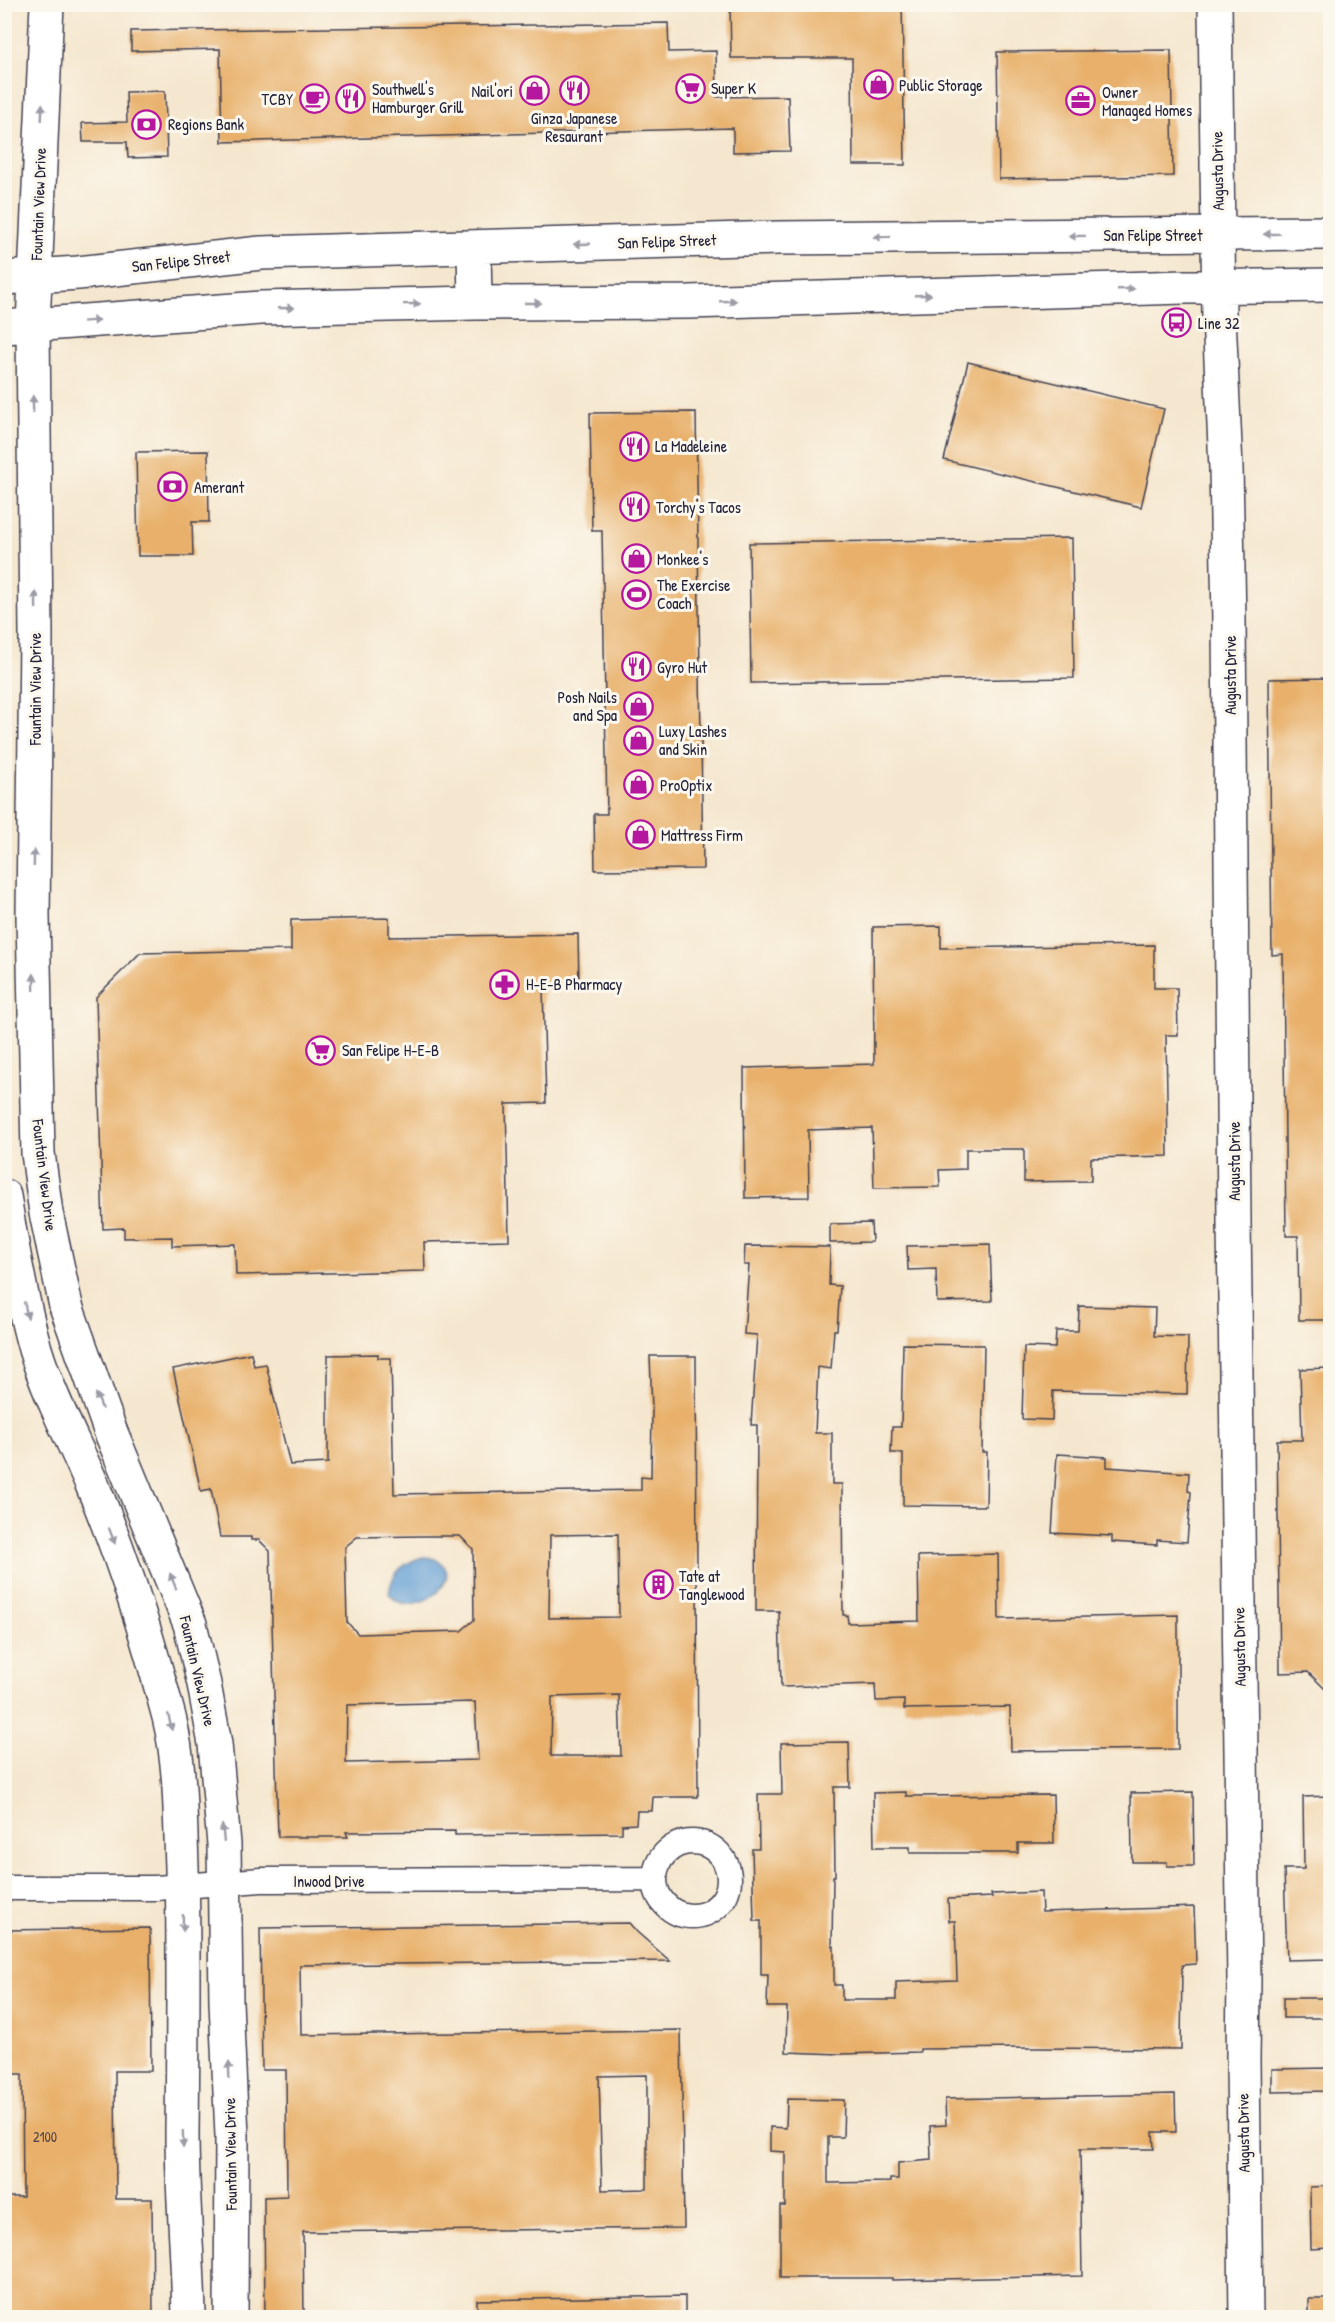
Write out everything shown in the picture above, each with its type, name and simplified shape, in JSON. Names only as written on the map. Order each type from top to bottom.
[{"type":"main road","name":"Fountain View Drive","points":[[47,4],[20,277],[19,326],[36,624],[33,916],[38,1153],[46,1213],[66,1306],[90,1377],[190,1624],[215,1744],[224,1844],[226,2002],[232,2136],[231,2318]]},
{"type":"main road","name":"Augusta Drive","points":[[1215,4],[1218,287],[1230,621],[1234,1233],[1245,1980],[1243,2072],[1246,2318]]},
{"type":"main road","name":"San Felipe Street","points":[[20,277],[261,253],[778,238],[1330,233]]},
{"type":"main road","points":[[474,247],[475,303]]},
{"type":"main road","points":[[19,326],[261,308],[475,303],[689,302],[1330,285]]},
{"type":"main road","points":[[4,1196],[13,1253],[36,1350],[66,1429],[91,1481],[127,1576],[170,1719],[178,1780],[182,1886],[184,2003],[182,2137],[189,2268],[189,2318]]},
{"type":"main road","points":[[13,1253],[55,1249]]},
{"type":"main road","points":[[91,1481],[126,1464]]},
{"type":"main road","points":[[189,2268],[231,2267]]},
{"type":"street","name":"Inwood Drive","points":[[4,1888],[225,1885],[261,1880],[654,1879]]},
{"type":"water","points":[[423,1557],[435,1559],[446,1570],[442,1587],[437,1593],[415,1603],[407,1604],[394,1599],[389,1593],[396,1574],[404,1565]]},
{"type":"building","points":[[730,4],[902,4],[905,165],[853,165],[852,58],[731,58]]},
{"type":"building","points":[[668,23],[669,52],[716,51],[717,97],[788,96],[790,151],[733,152],[733,128],[222,142],[220,49],[131,51],[131,31]]},
{"type":"building","points":[[1171,50],[1173,176],[999,179],[997,52]]},
{"type":"building","name":"Regions Bank","points":[[165,91],[167,157],[128,158],[127,142],[83,142],[82,123],[127,122],[126,92]]},
{"type":"building","points":[[968,362],[1164,409],[1141,507],[944,460]]},
{"type":"building","points":[[696,412],[703,869],[595,870],[594,814],[607,814],[602,531],[592,531],[590,413]]},
{"type":"building","name":"Amerant","points":[[208,451],[209,522],[192,522],[193,556],[138,556],[136,452]]},
{"type":"building","points":[[1072,538],[1074,678],[751,683],[749,543]]},
{"type":"building","points":[[1330,678],[1330,1320],[1299,1320],[1298,1236],[1286,1236],[1283,954],[1272,955],[1269,679]]},
{"type":"building","name":"San Felipe H-E-B","points":[[389,918],[389,937],[578,934],[579,986],[543,987],[546,1103],[506,1104],[509,1240],[424,1242],[425,1271],[236,1275],[235,1244],[172,1246],[172,1237],[124,1238],[124,1228],[103,1229],[96,997],[140,953],[291,950],[291,920]]},
{"type":"building","points":[[941,926],[941,948],[1154,945],[1154,988],[1177,988],[1178,1035],[1166,1035],[1168,1156],[1091,1158],[1091,1181],[1024,1182],[1024,1149],[966,1149],[966,1169],[939,1170],[940,1187],[874,1188],[872,1128],[808,1130],[809,1197],[745,1198],[744,1068],[874,1064],[873,927]]},
{"type":"building","points":[[871,1223],[872,1242],[830,1243],[830,1224]]},
{"type":"building","points":[[990,1244],[992,1301],[937,1302],[936,1269],[908,1270],[907,1246]]},
{"type":"building","points":[[745,1246],[830,1247],[829,1285],[840,1286],[837,1330],[834,1330],[831,1369],[818,1367],[815,1433],[832,1433],[832,1484],[842,1484],[843,1615],[847,1615],[848,1623],[919,1621],[918,1556],[998,1554],[999,1619],[1178,1615],[1178,1749],[1011,1751],[1010,1707],[904,1709],[904,1700],[876,1701],[875,1684],[781,1687],[779,1611],[756,1611],[757,1425],[751,1425],[757,1335],[744,1334],[749,1265],[744,1265]]},
{"type":"building","points":[[1079,1306],[1155,1308],[1154,1336],[1188,1337],[1187,1394],[1053,1391],[1052,1420],[1022,1419],[1024,1347],[1055,1348],[1056,1331],[1078,1331]]},
{"type":"building","points":[[903,1344],[984,1345],[982,1452],[987,1452],[986,1506],[903,1505],[903,1453],[891,1453],[892,1427],[901,1427]]},
{"type":"building","name":"Tate at Tanglewood","points":[[251,1353],[254,1366],[266,1364],[290,1465],[328,1463],[328,1355],[378,1354],[378,1358],[391,1358],[394,1494],[641,1490],[641,1477],[651,1478],[650,1356],[696,1356],[698,1797],[653,1797],[652,1811],[637,1811],[636,1824],[622,1825],[622,1833],[455,1835],[455,1831],[346,1832],[348,1837],[278,1837],[270,1551],[259,1540],[251,1540],[251,1537],[220,1537],[211,1489],[201,1491],[173,1369]],"holes":[[[618,1534],[619,1617],[549,1618],[550,1535]],[[460,1536],[473,1549],[474,1620],[461,1631],[358,1634],[347,1622],[345,1547],[357,1537]],[[619,1695],[621,1756],[551,1756],[552,1697]],[[475,1702],[478,1760],[346,1763],[347,1705]]]},
{"type":"building","points":[[1330,1368],[1330,1694],[1308,1672],[1280,1673],[1277,1440],[1302,1440],[1300,1369]]},
{"type":"building","points":[[1057,1454],[1107,1457],[1107,1467],[1189,1473],[1188,1491],[1191,1492],[1187,1542],[1157,1540],[1157,1545],[1112,1542],[1112,1536],[1052,1533]]},
{"type":"building","points":[[849,1742],[850,1787],[834,1787],[835,1876],[833,1876],[832,1946],[834,1946],[834,1985],[842,1985],[842,2000],[896,2000],[896,1982],[957,1980],[955,1921],[949,1921],[948,1899],[1041,1892],[1042,1912],[1194,1907],[1196,1964],[1182,1965],[1181,2049],[920,2049],[920,2052],[840,2054],[786,2052],[787,2007],[767,2007],[768,1975],[761,1975],[761,1921],[754,1921],[752,1849],[759,1849],[758,1794],[782,1794],[781,1743]]},
{"type":"building","points":[[906,1792],[906,1796],[1053,1795],[1054,1843],[1018,1843],[1018,1853],[910,1853],[910,1847],[874,1847],[873,1793]]},
{"type":"building","points":[[1193,1792],[1194,1866],[1167,1866],[1167,1862],[1132,1862],[1131,1793]]},
{"type":"building","points":[[1330,1796],[1330,1959],[1287,1960],[1284,1869],[1304,1869],[1303,1797]]},
{"type":"building","points":[[629,1923],[670,1961],[300,1965],[301,2035],[681,2030],[684,2228],[303,2232],[304,2318],[265,2318],[264,2197],[287,2196],[286,2070],[262,2070],[260,1928]],"holes":[[[647,2075],[647,2189],[602,2190],[599,2076]]]},
{"type":"building","points":[[150,1928],[151,2071],[115,2071],[116,2199],[152,2199],[153,2318],[4,2318],[4,2197],[23,2197],[22,2074],[4,2074],[4,1930]]},
{"type":"building","points":[[1283,1998],[1330,1998],[1330,2018],[1283,2018]]},
{"type":"building","points":[[1330,2068],[1330,2091],[1272,2092],[1272,2069]]},
{"type":"building","points":[[1175,2094],[1176,2132],[1153,2132],[1154,2149],[1080,2149],[1082,2276],[892,2280],[892,2278],[780,2278],[780,2206],[785,2206],[785,2152],[770,2151],[770,2127],[786,2128],[787,2099],[844,2100],[843,2137],[828,2137],[828,2183],[890,2182],[890,2179],[898,2179],[898,2163],[931,2160],[930,2126],[946,2125],[945,2099]]},
{"type":"building","points":[[1330,2186],[1330,2248],[1311,2249],[1310,2187]]},
{"type":"building","points":[[685,2296],[685,2318],[477,2318],[477,2300]]},
{"type":"building","points":[[1309,2299],[1330,2299],[1330,2318],[1309,2318]]},
{"type":"place","name":"Public Storage","points":[[878,85]]},
{"type":"place","name":"Super K","points":[[690,88]]},
{"type":"place","name":"Ginza Japanese Resaurant","points":[[574,90]]},
{"type":"place","name":"Nail'ori","points":[[534,91]]},
{"type":"place","name":"Southwell's Hamburger Grill","points":[[351,98]]},
{"type":"place","name":"TCBY","points":[[314,99]]},
{"type":"place","name":"Owner Managed Homes","points":[[1081,101]]},
{"type":"place","name":"Regions Bank","points":[[147,124]]},
{"type":"place","name":"Line 32","points":[[1177,323]]},
{"type":"place","name":"La Madeleine","points":[[634,446]]},
{"type":"place","name":"Amerant","points":[[173,487]]},
{"type":"place","name":"Torchy's Tacos","points":[[635,507]]},
{"type":"place","name":"Monkee's","points":[[636,559]]},
{"type":"place","name":"The Exercise Coach","points":[[636,594]]},
{"type":"place","name":"Gyro Hut","points":[[636,667]]},
{"type":"place","name":"Posh Nails and Spa","points":[[638,706]]},
{"type":"place","name":"Luxy Lashes and Skin","points":[[638,740]]},
{"type":"place","name":"ProOptix","points":[[639,785]]},
{"type":"place","name":"Mattress Firm","points":[[640,835]]},
{"type":"place","name":"H-E-B Pharmacy","points":[[505,984]]},
{"type":"place","name":"San Felipe H-E-B","points":[[321,1050]]},
{"type":"place","name":"Tate at Tanglewood","points":[[658,1585]]}]
